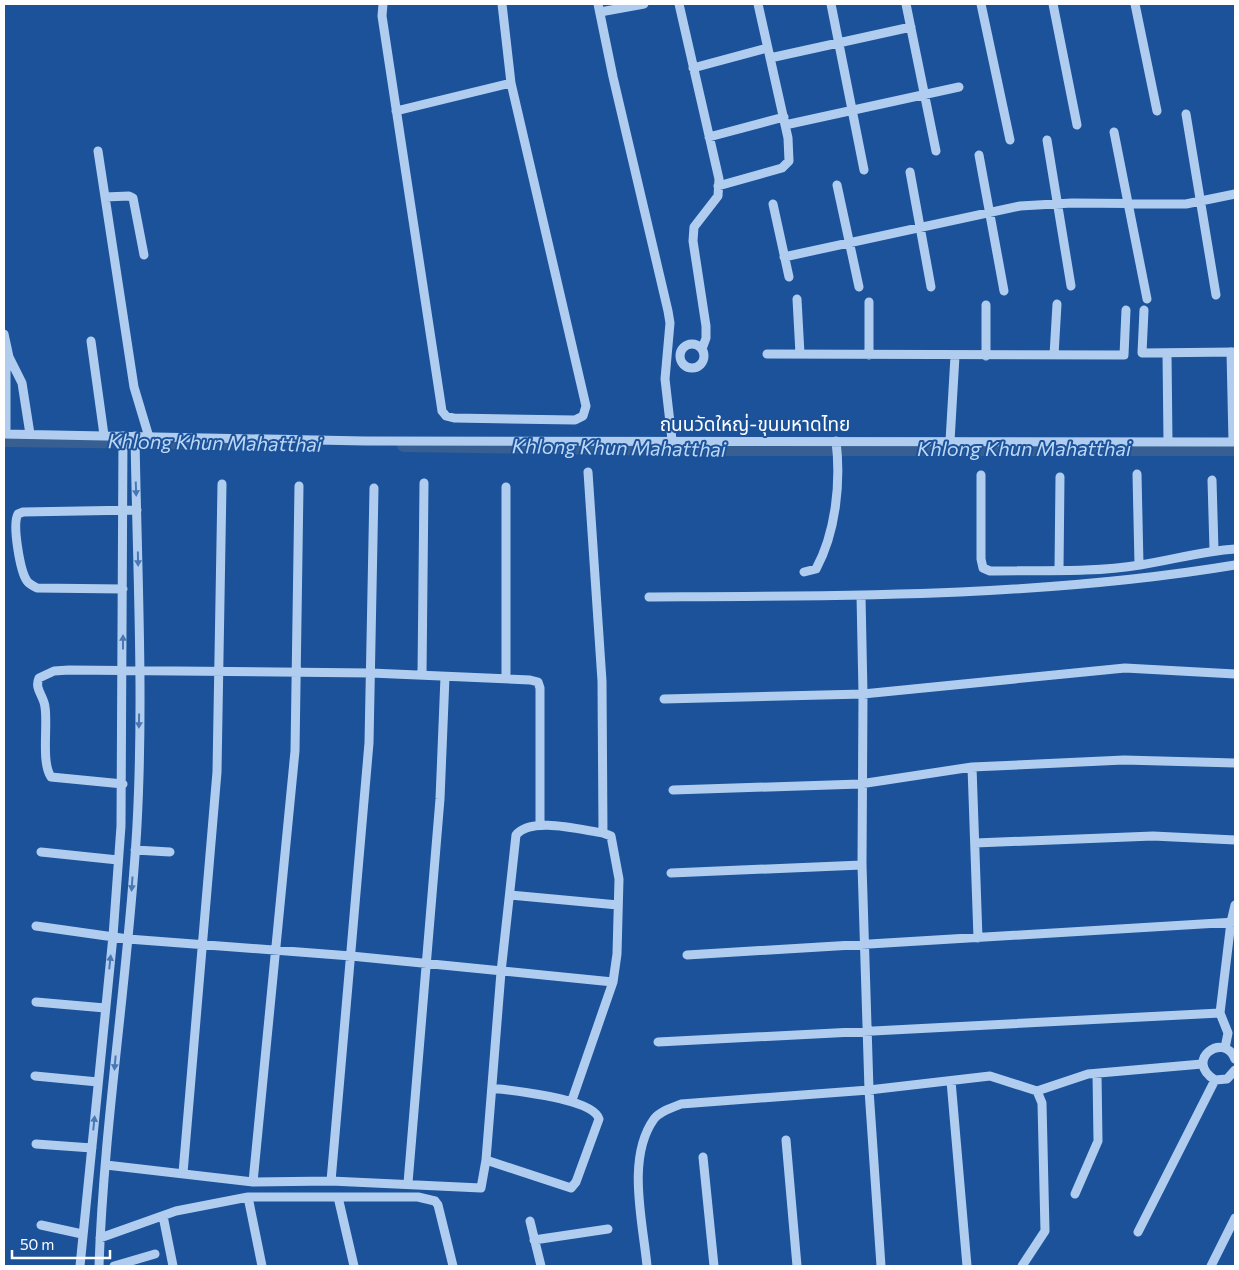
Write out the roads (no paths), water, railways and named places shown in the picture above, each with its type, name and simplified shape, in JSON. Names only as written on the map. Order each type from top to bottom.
[{"type":"street","points":[[383,4],[382,16],[442,411],[446,416],[454,418],[575,420],[583,416],[586,406],[511,83],[502,4]]},
{"type":"street","points":[[644,4],[599,8],[613,78],[668,311],[669,332],[664,364],[672,440]]},
{"type":"street","points":[[679,4],[709,136],[718,186],[718,196],[694,227],[706,338],[702,349],[703,361],[697,367],[686,366],[681,359],[682,352],[687,346],[695,345],[702,349]]},
{"type":"street","points":[[718,186],[786,166],[789,161],[784,121],[758,4]]},
{"type":"street","points":[[831,4],[864,170]]},
{"type":"street","points":[[906,4],[936,151]]},
{"type":"street","points":[[981,4],[1010,140]]},
{"type":"street","points":[[1053,4],[1077,125]]},
{"type":"street","points":[[1135,4],[1157,111]]},
{"type":"street","points":[[770,58],[911,27]]},
{"type":"street","points":[[693,68],[767,48]]},
{"type":"street","points":[[396,111],[511,83]]},
{"type":"street","points":[[709,136],[925,96],[959,87]]},
{"type":"street","points":[[1186,114],[1202,201],[1216,295]]},
{"type":"street","points":[[1114,132],[1147,299]]},
{"type":"street","points":[[1047,140],[1056,204],[1071,286]]},
{"type":"street","points":[[98,151],[134,387],[149,437]]},
{"type":"street","points":[[979,155],[1004,291]]},
{"type":"street","points":[[910,172],[931,288]]},
{"type":"street","points":[[837,185],[859,287]]},
{"type":"street","points":[[784,257],[919,226],[1020,206],[1056,204],[1186,204],[1235,194]]},
{"type":"street","points":[[105,197],[129,196],[133,198],[144,255]]},
{"type":"street","points":[[773,204],[788,277]]},
{"type":"street","points":[[797,299],[800,354]]},
{"type":"street","points":[[869,302],[869,356]]},
{"type":"street","points":[[1054,355],[1057,304]]},
{"type":"street","points":[[986,305],[986,356]]},
{"type":"street","points":[[768,354],[869,356],[1124,355],[1126,310]]},
{"type":"street","points":[[1144,310],[1142,353],[1233,352],[1234,442]]},
{"type":"street","points":[[4,334],[9,356],[17,370],[27,405],[30,434]]},
{"type":"street","points":[[91,341],[104,435]]},
{"type":"street","points":[[1167,353],[1168,442]]},
{"type":"street","points":[[5,434],[5,371],[9,356]]},
{"type":"street","points":[[950,441],[955,356]]},
{"type":"street","points":[[664,364],[681,359]]},
{"type":"street","points":[[5,371],[17,370]]},
{"type":"street","name":"ถนนวัดใหญ่-ขุนมหาดไทย","points":[[5,434],[104,435],[123,440],[149,437],[365,441],[672,440],[837,445],[950,441],[1234,442]]},
{"type":"street","points":[[80,1266],[113,936],[123,784],[123,440]]},
{"type":"street","points":[[99,1266],[101,1209],[128,939],[139,774],[140,672],[135,440]]},
{"type":"street","points":[[804,572],[816,569],[833,515],[837,493],[837,445]]},
{"type":"street","points":[[588,472],[602,681],[603,832]]},
{"type":"street","points":[[1137,474],[1139,565]]},
{"type":"street","points":[[981,476],[981,560],[983,568],[990,571],[1059,570],[1139,565],[1214,550],[1235,548]]},
{"type":"street","points":[[1059,570],[1060,477]]},
{"type":"street","points":[[1212,480],[1214,550]]},
{"type":"street","points":[[422,675],[424,483]]},
{"type":"street","points":[[183,1172],[216,781],[222,484]]},
{"type":"street","points":[[253,1182],[295,751],[298,486]]},
{"type":"street","points":[[506,487],[506,678]]},
{"type":"street","points":[[331,1181],[369,753],[374,488]]},
{"type":"street","points":[[123,589],[37,588],[32,585],[24,572],[14,523],[18,514],[23,512],[137,510]]},
{"type":"street","points":[[649,597],[861,596],[1152,579],[1235,565]]},
{"type":"street","points":[[861,596],[863,694],[860,784],[862,865],[869,1090],[881,1266]]},
{"type":"street","points":[[664,699],[863,694],[1125,668],[1235,674]]},
{"type":"street","points":[[123,784],[51,777],[47,766],[45,706],[37,683],[39,678],[54,671],[123,671],[371,673],[530,680],[540,686],[540,824]]},
{"type":"street","points":[[408,1183],[440,799],[445,677]]},
{"type":"street","points":[[673,790],[860,784],[972,767],[1124,760],[1235,763]]},
{"type":"street","points":[[972,767],[978,938]]},
{"type":"street","points":[[106,1165],[183,1172],[253,1182],[331,1181],[408,1183],[480,1188],[486,1160],[516,835],[525,828],[540,824],[603,832],[611,836],[614,844],[618,879],[618,905],[617,954],[613,982],[572,1100]]},
{"type":"street","points":[[975,843],[1153,836],[1235,840]]},
{"type":"street","points":[[135,850],[170,852]]},
{"type":"street","points":[[42,852],[118,860]]},
{"type":"street","points":[[671,873],[862,865]]},
{"type":"street","points":[[510,895],[618,905]]},
{"type":"street","points":[[1225,1048],[1228,1034],[1220,1013],[1235,905]]},
{"type":"street","points":[[687,955],[865,946],[1233,922]]},
{"type":"street","points":[[36,926],[128,939],[351,956],[613,982]]},
{"type":"street","points":[[36,1002],[105,1008]]},
{"type":"street","points":[[658,1042],[1220,1013]]},
{"type":"street","points":[[102,1041],[117,1043]]},
{"type":"street","points":[[1235,1059],[1230,1051],[1225,1048],[1212,1048],[1202,1064],[1204,1071],[1215,1080],[1227,1079],[1235,1070]]},
{"type":"street","points":[[647,1266],[638,1166],[642,1144],[655,1118],[667,1109],[681,1104],[869,1090],[990,1076],[1037,1091],[1088,1074],[1202,1064]]},
{"type":"street","points":[[1075,1194],[1098,1141],[1097,1074]]},
{"type":"street","points":[[35,1076],[98,1082]]},
{"type":"street","points":[[1138,1232],[1215,1080]]},
{"type":"street","points":[[951,1081],[967,1266]]},
{"type":"street","points":[[486,1160],[571,1188],[576,1182],[599,1119],[596,1113],[572,1100],[492,1088]]},
{"type":"street","points":[[1022,1266],[1044,1231],[1042,1103],[1037,1091]]},
{"type":"street","points":[[786,1140],[797,1266]]},
{"type":"street","points":[[36,1144],[92,1148]]},
{"type":"street","points":[[703,1157],[714,1266]]},
{"type":"street","points":[[100,1238],[198,1205],[248,1197],[418,1196],[435,1201],[441,1211],[453,1266]]},
{"type":"street","points":[[248,1197],[262,1266]]},
{"type":"street","points":[[338,1197],[354,1266]]},
{"type":"street","points":[[86,1207],[101,1209]]},
{"type":"street","points":[[163,1216],[173,1266]]},
{"type":"street","points":[[1210,1266],[1235,1218]]},
{"type":"street","points":[[530,1221],[541,1266]]},
{"type":"street","points":[[42,1225],[82,1234]]},
{"type":"street","points":[[534,1240],[608,1229]]},
{"type":"street","points":[[114,1266],[155,1254]]},
{"type":"waterway","name":"Khlong Khun Mahatthai","points":[[4,440],[248,443]]},
{"type":"waterway","name":"Khlong Khun Mahatthai","points":[[404,445],[689,449],[1235,449]]}]
